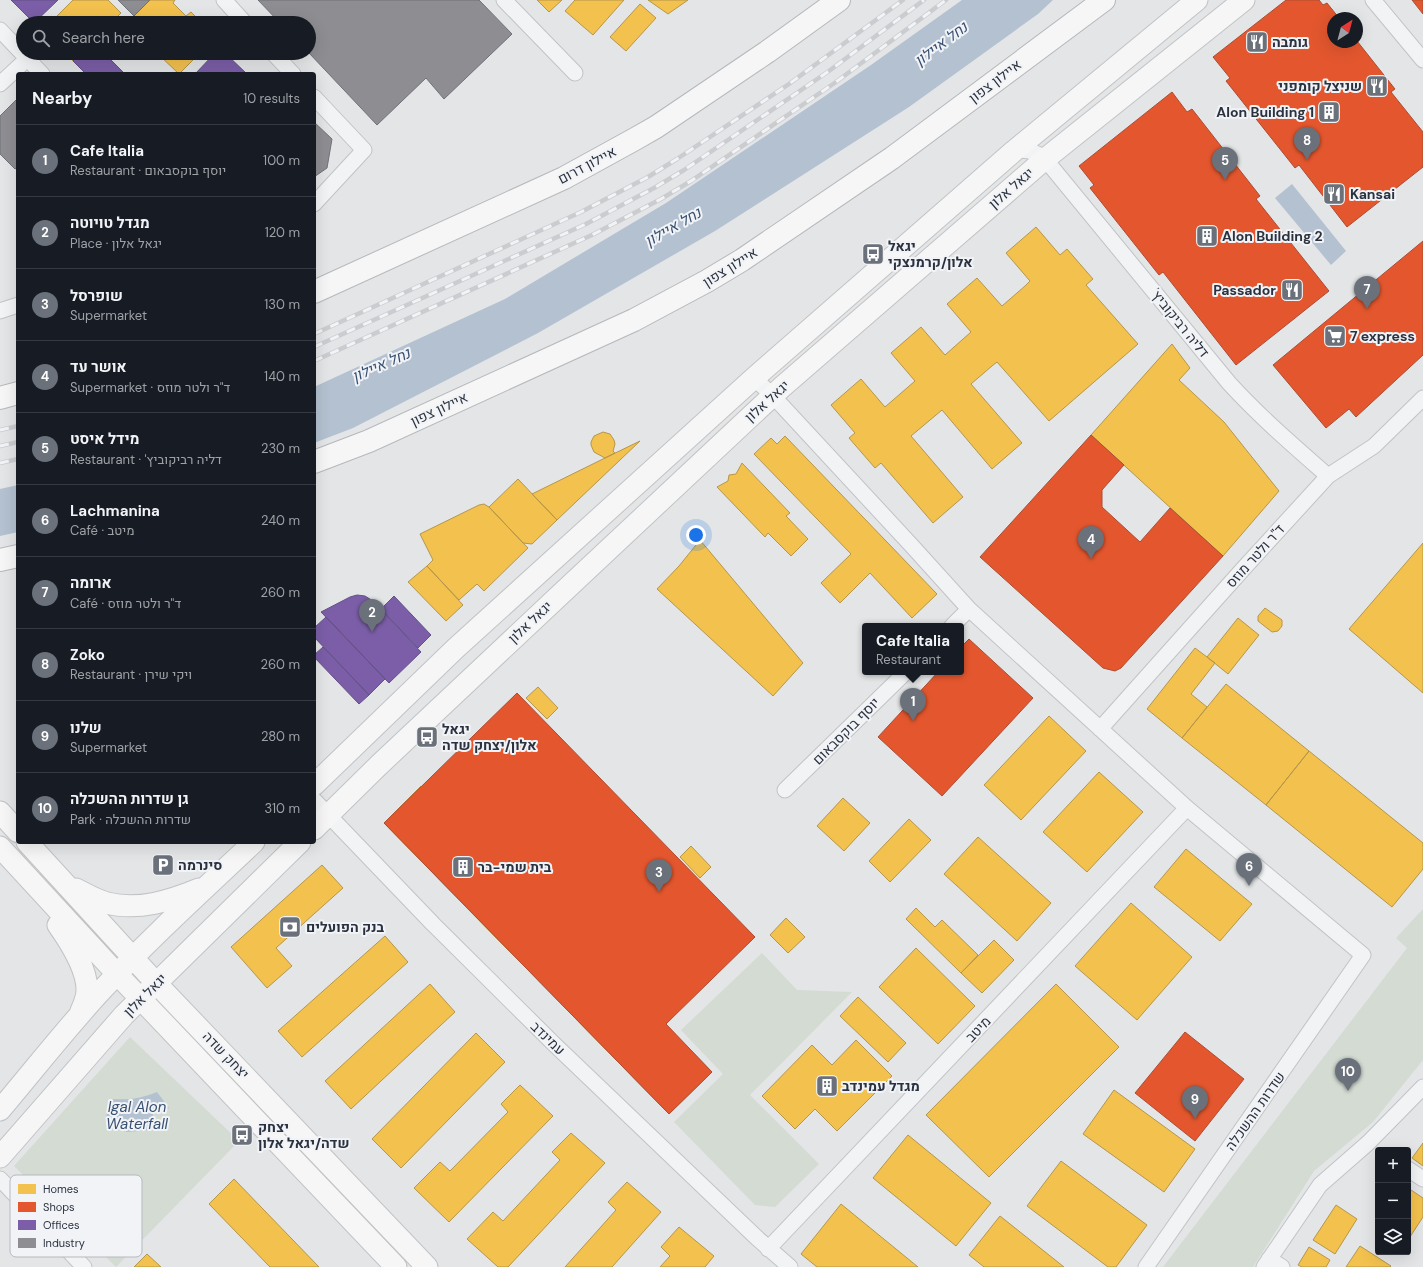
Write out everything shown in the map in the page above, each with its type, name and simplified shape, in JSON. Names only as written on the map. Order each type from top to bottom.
[{"type":"highway","name":"איילון דרום","points":[[316,291],[564,178],[623,146],[656,127],[773,48],[839,0]]},
{"type":"highway","name":"איילון צפון","points":[[316,461],[369,441],[634,320],[707,282],[742,260],[892,158],[1104,0]]},
{"type":"highway","points":[[0,398],[16,394]]},
{"type":"highway","points":[[0,560],[16,556]]},
{"type":"street","points":[[224,0],[239,16]]},
{"type":"street","points":[[504,0],[575,73]]},
{"type":"street","name":"יגאל אלון","points":[[316,783],[456,648],[754,378],[1014,151],[1197,0]]},
{"type":"street","name":"יגאל אלון","points":[[321,822],[527,625],[773,396],[1045,159],[1244,0]]},
{"type":"street","points":[[1373,0],[1423,60]]},
{"type":"street","points":[[0,30],[16,47]]},
{"type":"street","points":[[0,84],[26,60]]},
{"type":"street","points":[[28,60],[40,72]]},
{"type":"street","points":[[280,60],[291,72]]},
{"type":"street","points":[[316,99],[364,150],[316,202]]},
{"type":"street","points":[[1014,151],[1021,150],[1034,152],[1045,159]]},
{"type":"street","name":"'דליה רביקוביץ","points":[[1045,159],[1229,383],[1266,421],[1328,476]]},
{"type":"street","points":[[0,311],[16,306]]},
{"type":"street","points":[[754,378],[773,396],[969,609],[1187,808]]},
{"type":"street","name":"ד\"ר ולטר מוזס","points":[[1100,729],[1328,476],[1374,446],[1423,398]]},
{"type":"street","points":[[955,623],[969,609]]},
{"type":"street","name":"יוסף בוקסבאום","points":[[785,790],[903,675]]},
{"type":"street","name":"עמינדב","points":[[316,806],[321,822],[434,924],[555,1045],[768,1249],[790,1267]]},
{"type":"street","name":"שדרות ההשכלה","points":[[1146,1267],[1363,955],[1187,808]]},
{"type":"street","name":"מיטב","points":[[768,1249],[1187,808]]},
{"type":"street","points":[[0,812],[16,830]]},
{"type":"street","name":"יצחק שדה","points":[[29,844],[156,983],[427,1267]]},
{"type":"street","points":[[0,1110],[80,1013],[116,974],[252,844]]},
{"type":"street","name":"יגאל אלון","points":[[0,1157],[140,998],[298,844]]},
{"type":"street","name":"יצחק שדה","points":[[0,847],[116,974],[396,1267]]},
{"type":"street","points":[[19,868],[69,940],[83,970],[87,991],[86,1001],[80,1013]]},
{"type":"street","points":[[62,881],[94,898],[107,903],[124,906],[142,906],[160,902],[207,886]]},
{"type":"street","points":[[1282,1267],[1266,1263],[1320,1185],[1374,1146],[1423,1087]]},
{"type":"street","points":[[1411,1171],[1423,1179]]},
{"type":"street","points":[[0,1179],[10,1189]]},
{"type":"street","points":[[74,1257],[84,1267]]},
{"type":"shaded area","points":[[1423,909],[1423,1060],[1373,1122],[1314,1171],[1253,1267],[1163,1267],[1407,948],[1396,938]]},
{"type":"shaded area","points":[[762,953],[797,990],[852,992],[750,1095],[819,1164],[775,1207],[755,1205],[674,1122],[723,1074],[681,1030]]},
{"type":"shaded area","points":[[130,1037],[239,1141],[142,1240],[142,1175],[23,1175],[14,1166]]},
{"type":"shaded area","points":[[106,1257],[126,1257],[116,1267]]},
{"type":"water","name":"נחל איילון","points":[[962,0],[1053,0],[1038,14],[909,107],[715,231],[538,333],[353,428],[316,442],[316,386],[505,299],[666,203],[871,65]]},
{"type":"water","points":[[1292,184],[1346,251],[1331,265],[1275,198]]},
{"type":"water","points":[[16,485],[16,532],[0,536],[0,489]]},
{"type":"water","name":"Igal Alon Waterfall","points":[[157,1092],[169,1108],[153,1114],[150,1130],[126,1132],[120,1117],[106,1117],[111,1099],[134,1098]]},
{"type":"building: Homes","points":[[73,0],[108,0],[121,13],[118,16],[57,16]]},
{"type":"building: Homes","points":[[150,0],[175,0],[173,3],[186,16],[134,16]]},
{"type":"building: Homes","points":[[537,0],[562,0],[549,12]]},
{"type":"building: Homes","points":[[575,0],[624,0],[593,35],[565,11]]},
{"type":"building: Homes","points":[[648,0],[688,0],[668,14]]},
{"type":"building: Homes","points":[[640,4],[656,18],[626,51],[610,37]]},
{"type":"building: Homes","points":[[191,12],[195,16],[186,16]]},
{"type":"building: Homes","points":[[164,60],[193,60],[181,72],[177,72]]},
{"type":"building: Homes","points":[[1036,227],[1060,255],[1067,249],[1093,279],[1086,285],[1138,344],[1049,421],[997,362],[992,366],[971,384],[1022,443],[992,469],[942,410],[911,436],[963,497],[933,523],[881,463],[875,468],[849,438],[855,433],[831,405],[861,379],[885,407],[915,381],[891,353],[921,327],[945,355],[971,332],[947,304],[977,278],[1002,306],[1030,281],[1006,253]]},
{"type":"building: Homes","points":[[1172,344],[1190,368],[1179,380],[1224,422],[1279,491],[1223,556],[1091,435]]},
{"type":"building: Homes","points":[[603,432],[610,434],[615,444],[613,451],[615,453],[605,458],[594,452],[591,445],[594,436]]},
{"type":"building: Homes","points":[[785,436],[937,594],[912,618],[870,573],[840,603],[821,583],[851,554],[754,454],[771,438],[777,444]]},
{"type":"building: Homes","points":[[640,441],[557,520],[532,494],[605,458]]},
{"type":"building: Homes","points":[[742,463],[790,513],[786,516],[808,539],[791,556],[768,533],[765,537],[717,487],[728,481],[729,475],[736,474]]},
{"type":"building: Homes","points":[[518,479],[557,520],[532,544],[523,543],[489,507]]},
{"type":"building: Homes","points":[[484,504],[489,507],[528,548],[484,591],[477,584],[459,600],[427,566],[433,560],[420,534],[479,505]]},
{"type":"building: Homes","points":[[700,540],[803,663],[773,696],[657,589],[679,566]]},
{"type":"building: Homes","points":[[1423,543],[1423,693],[1349,629]]},
{"type":"building: Homes","points":[[427,566],[463,605],[446,621],[408,582]]},
{"type":"building: Homes","points":[[1265,608],[1282,620],[1282,626],[1278,631],[1272,632],[1258,621],[1258,616]]},
{"type":"building: Homes","points":[[1238,618],[1259,635],[1228,674],[1207,657]]},
{"type":"building: Homes","points":[[1195,648],[1215,663],[1191,694],[1207,707],[1182,738],[1147,709]]},
{"type":"building: Homes","points":[[1226,684],[1309,751],[1266,805],[1182,738]]},
{"type":"building: Homes","points":[[538,687],[558,708],[547,719],[526,698]]},
{"type":"building: Homes","points":[[1049,716],[1086,751],[1021,820],[984,785]]},
{"type":"building: Homes","points":[[1309,751],[1423,843],[1423,869],[1392,907],[1266,805]]},
{"type":"building: Homes","points":[[1099,772],[1143,812],[1087,872],[1043,832]]},
{"type":"building: Homes","name":"בית שמי-בר","points":[[421,786],[544,911],[506,948],[384,823]]},
{"type":"building: Homes","points":[[843,798],[870,823],[844,851],[817,826]]},
{"type":"building: Homes","points":[[909,819],[931,840],[890,882],[869,861]]},
{"type":"building: Homes","points":[[978,837],[1051,903],[1017,941],[944,874]]},
{"type":"building: Homes","points":[[691,846],[711,867],[700,878],[680,857]]},
{"type":"building: Homes","points":[[1186,849],[1252,904],[1220,941],[1154,887]]},
{"type":"building: Homes","points":[[322,865],[343,888],[276,948],[292,966],[267,988],[231,947]]},
{"type":"building: Homes","points":[[1131,903],[1192,957],[1137,1020],[1075,966]]},
{"type":"building: Homes","points":[[916,908],[935,927],[942,920],[978,955],[961,973],[906,919]]},
{"type":"building: Homes","points":[[544,911],[564,932],[527,969],[506,948]]},
{"type":"building: Homes","points":[[786,918],[805,937],[788,953],[770,935]]},
{"type":"building: Homes","points":[[569,928],[712,1072],[669,1114],[527,969]]},
{"type":"building: Homes","points":[[385,936],[408,962],[302,1057],[278,1031]]},
{"type":"building: Homes","points":[[994,940],[1014,960],[982,993],[961,973]]},
{"type":"building: Homes","points":[[916,948],[975,1006],[938,1044],[879,987]]},
{"type":"building: Homes","points":[[430,984],[455,1012],[351,1109],[325,1081]]},
{"type":"building: Homes","points":[[1056,984],[1119,1047],[989,1177],[926,1115]]},
{"type":"building: Homes","points":[[858,997],[906,1043],[888,1062],[840,1016]]},
{"type":"building: Homes","points":[[476,1033],[505,1062],[401,1168],[372,1139]]},
{"type":"building: Homes","name":"מגדל עמינדב","points":[[856,1040],[892,1076],[837,1131],[815,1109],[795,1129],[762,1096],[812,1045],[832,1065]]},
{"type":"building: Homes","points":[[520,1085],[553,1116],[449,1222],[414,1188],[440,1162],[450,1171],[508,1112],[501,1104]]},
{"type":"building: Homes","points":[[1114,1090],[1195,1149],[1164,1192],[1083,1134]]},
{"type":"building: Homes","points":[[571,1133],[605,1163],[508,1267],[498,1267],[467,1239],[493,1212],[503,1221],[560,1160],[552,1152]]},
{"type":"building: Homes","points":[[908,1135],[991,1203],[956,1246],[873,1178]]},
{"type":"building: Homes","points":[[1423,1143],[1423,1166],[1412,1158]]},
{"type":"building: Homes","points":[[1061,1161],[1147,1225],[1116,1267],[1108,1267],[1027,1206]]},
{"type":"building: Homes","points":[[234,1179],[319,1267],[270,1267],[209,1204]]},
{"type":"building: Homes","points":[[627,1182],[661,1212],[612,1267],[565,1267],[616,1210],[608,1202]]},
{"type":"building: Homes","points":[[1411,1190],[1423,1198],[1423,1217],[1411,1235]]},
{"type":"building: Homes","points":[[841,1204],[918,1267],[817,1267],[801,1254]]},
{"type":"building: Homes","points":[[1336,1205],[1357,1219],[1335,1254],[1313,1240]]},
{"type":"building: Homes","points":[[1000,1216],[1064,1267],[984,1267],[969,1255]]},
{"type":"building: Homes","points":[[679,1227],[714,1256],[705,1267],[660,1267],[670,1256],[661,1247]]},
{"type":"building: Homes","points":[[1360,1246],[1391,1266],[1346,1267]]},
{"type":"building: Homes","points":[[1309,1247],[1330,1260],[1326,1267],[1302,1267],[1298,1265]]},
{"type":"building: Homes","points":[[147,1254],[161,1267],[134,1267]]},
{"type":"building: Shops","name":"Alon Building 1","points":[[1286,0],[1319,0],[1323,5],[1327,3],[1334,12],[1327,12],[1327,48],[1363,48],[1395,89],[1391,92],[1423,132],[1423,167],[1347,227],[1299,165],[1295,168],[1226,81],[1230,78],[1213,57]]},
{"type":"building: Shops","points":[[1412,0],[1423,0],[1423,14]]},
{"type":"building: Shops","name":"Alon Building 2","points":[[1172,92],[1187,112],[1192,109],[1260,196],[1256,199],[1329,291],[1236,365],[1163,272],[1159,275],[1090,188],[1094,185],[1079,166]]},
{"type":"building: Shops","points":[[1423,241],[1423,355],[1356,417],[1349,409],[1326,428],[1273,365]]},
{"type":"building: Shops","points":[[1091,435],[1124,465],[1102,490],[1102,507],[1140,542],[1170,508],[1223,556],[1121,668],[1115,671],[1103,668],[980,557]]},
{"type":"building: Shops","points":[[969,639],[1033,698],[942,796],[878,737],[935,675],[964,675],[964,644]]},
{"type":"building: Shops","points":[[517,693],[755,937],[666,1024],[712,1072],[669,1114],[384,823]]},
{"type":"building: Shops","points":[[1185,1032],[1244,1079],[1195,1141],[1135,1093]]},
{"type":"building: Offices","points":[[11,0],[58,0],[41,16],[27,16]]},
{"type":"building: Offices","points":[[111,60],[123,72],[84,72],[73,61]]},
{"type":"building: Offices","points":[[208,60],[232,60],[245,72],[197,72]]},
{"type":"building: Offices","points":[[357,595],[365,596],[373,601],[421,652],[389,683],[321,612]]},
{"type":"building: Offices","points":[[394,596],[431,635],[418,648],[381,609]]},
{"type":"building: Offices","points":[[326,617],[385,679],[369,695],[316,639],[316,626]]},
{"type":"building: Offices","points":[[323,647],[369,695],[359,704],[316,659],[316,653]]},
{"type":"building: Industry","points":[[118,0],[150,0],[134,16]]},
{"type":"building: Industry","points":[[258,0],[479,0],[512,34],[444,99],[426,78],[377,125],[316,60],[316,16],[273,16]]},
{"type":"building: Industry","points":[[16,100],[15,169],[0,154],[0,116]]},
{"type":"building: Industry","points":[[316,124],[332,139],[327,168],[316,176]]},
{"type":"railway","points":[[316,333],[581,212],[648,177],[789,84],[903,0]]},
{"type":"railway","points":[[316,346],[586,224],[654,188],[684,170],[829,71],[924,0]]},
{"type":"railway","points":[[316,360],[592,235],[661,199],[691,181],[836,82],[946,0]]},
{"type":"railway","points":[[0,430],[16,426]]},
{"type":"railway","points":[[0,446],[16,442]]},
{"type":"railway","points":[[0,463],[16,459]]},
{"type":"place","name":"גומבה","points":[[1257,42]]},
{"type":"place","name":"שניצל קומפני","points":[[1377,86]]},
{"type":"place","name":"Alon Building 1","points":[[1329,112]]},
{"type":"place","name":"Zoko","points":[[1307,160]]},
{"type":"place","name":"מידל איסט","points":[[1225,180]]},
{"type":"place","name":"Kansai","points":[[1334,194]]},
{"type":"place","name":"Alon Building 2","points":[[1207,236]]},
{"type":"place","name":"יגאל אלון/קרמנצקי","points":[[873,254]]},
{"type":"place","name":"Passador","points":[[1292,290]]},
{"type":"place","name":"ארומה","points":[[1367,309]]},
{"type":"place","name":"7 express","points":[[1335,336]]},
{"type":"place","name":"אושר עד","points":[[1091,559]]},
{"type":"place","name":"מגדל טויוטה","points":[[372,632]]},
{"type":"place","name":"Cafe Italia","points":[[913,721]]},
{"type":"place","name":"יגאל אלון/יצחק שדה","points":[[427,737]]},
{"type":"place","name":"סינרמה","points":[[163,865]]},
{"type":"place","name":"בית שמי-בר","points":[[463,867]]},
{"type":"place","name":"Lachmanina","points":[[1249,886]]},
{"type":"place","name":"שופרסל","points":[[659,892]]},
{"type":"place","name":"בנק הפועלים","points":[[290,927]]},
{"type":"place","name":"מגדל עמינדב","points":[[827,1086]]},
{"type":"place","name":"גן שדרות ההשכלה","points":[[1348,1091]]},
{"type":"place","name":"שלנו","points":[[1195,1119]]},
{"type":"place","name":"יצחק שדה/יגאל אלון","points":[[242,1135]]}]
